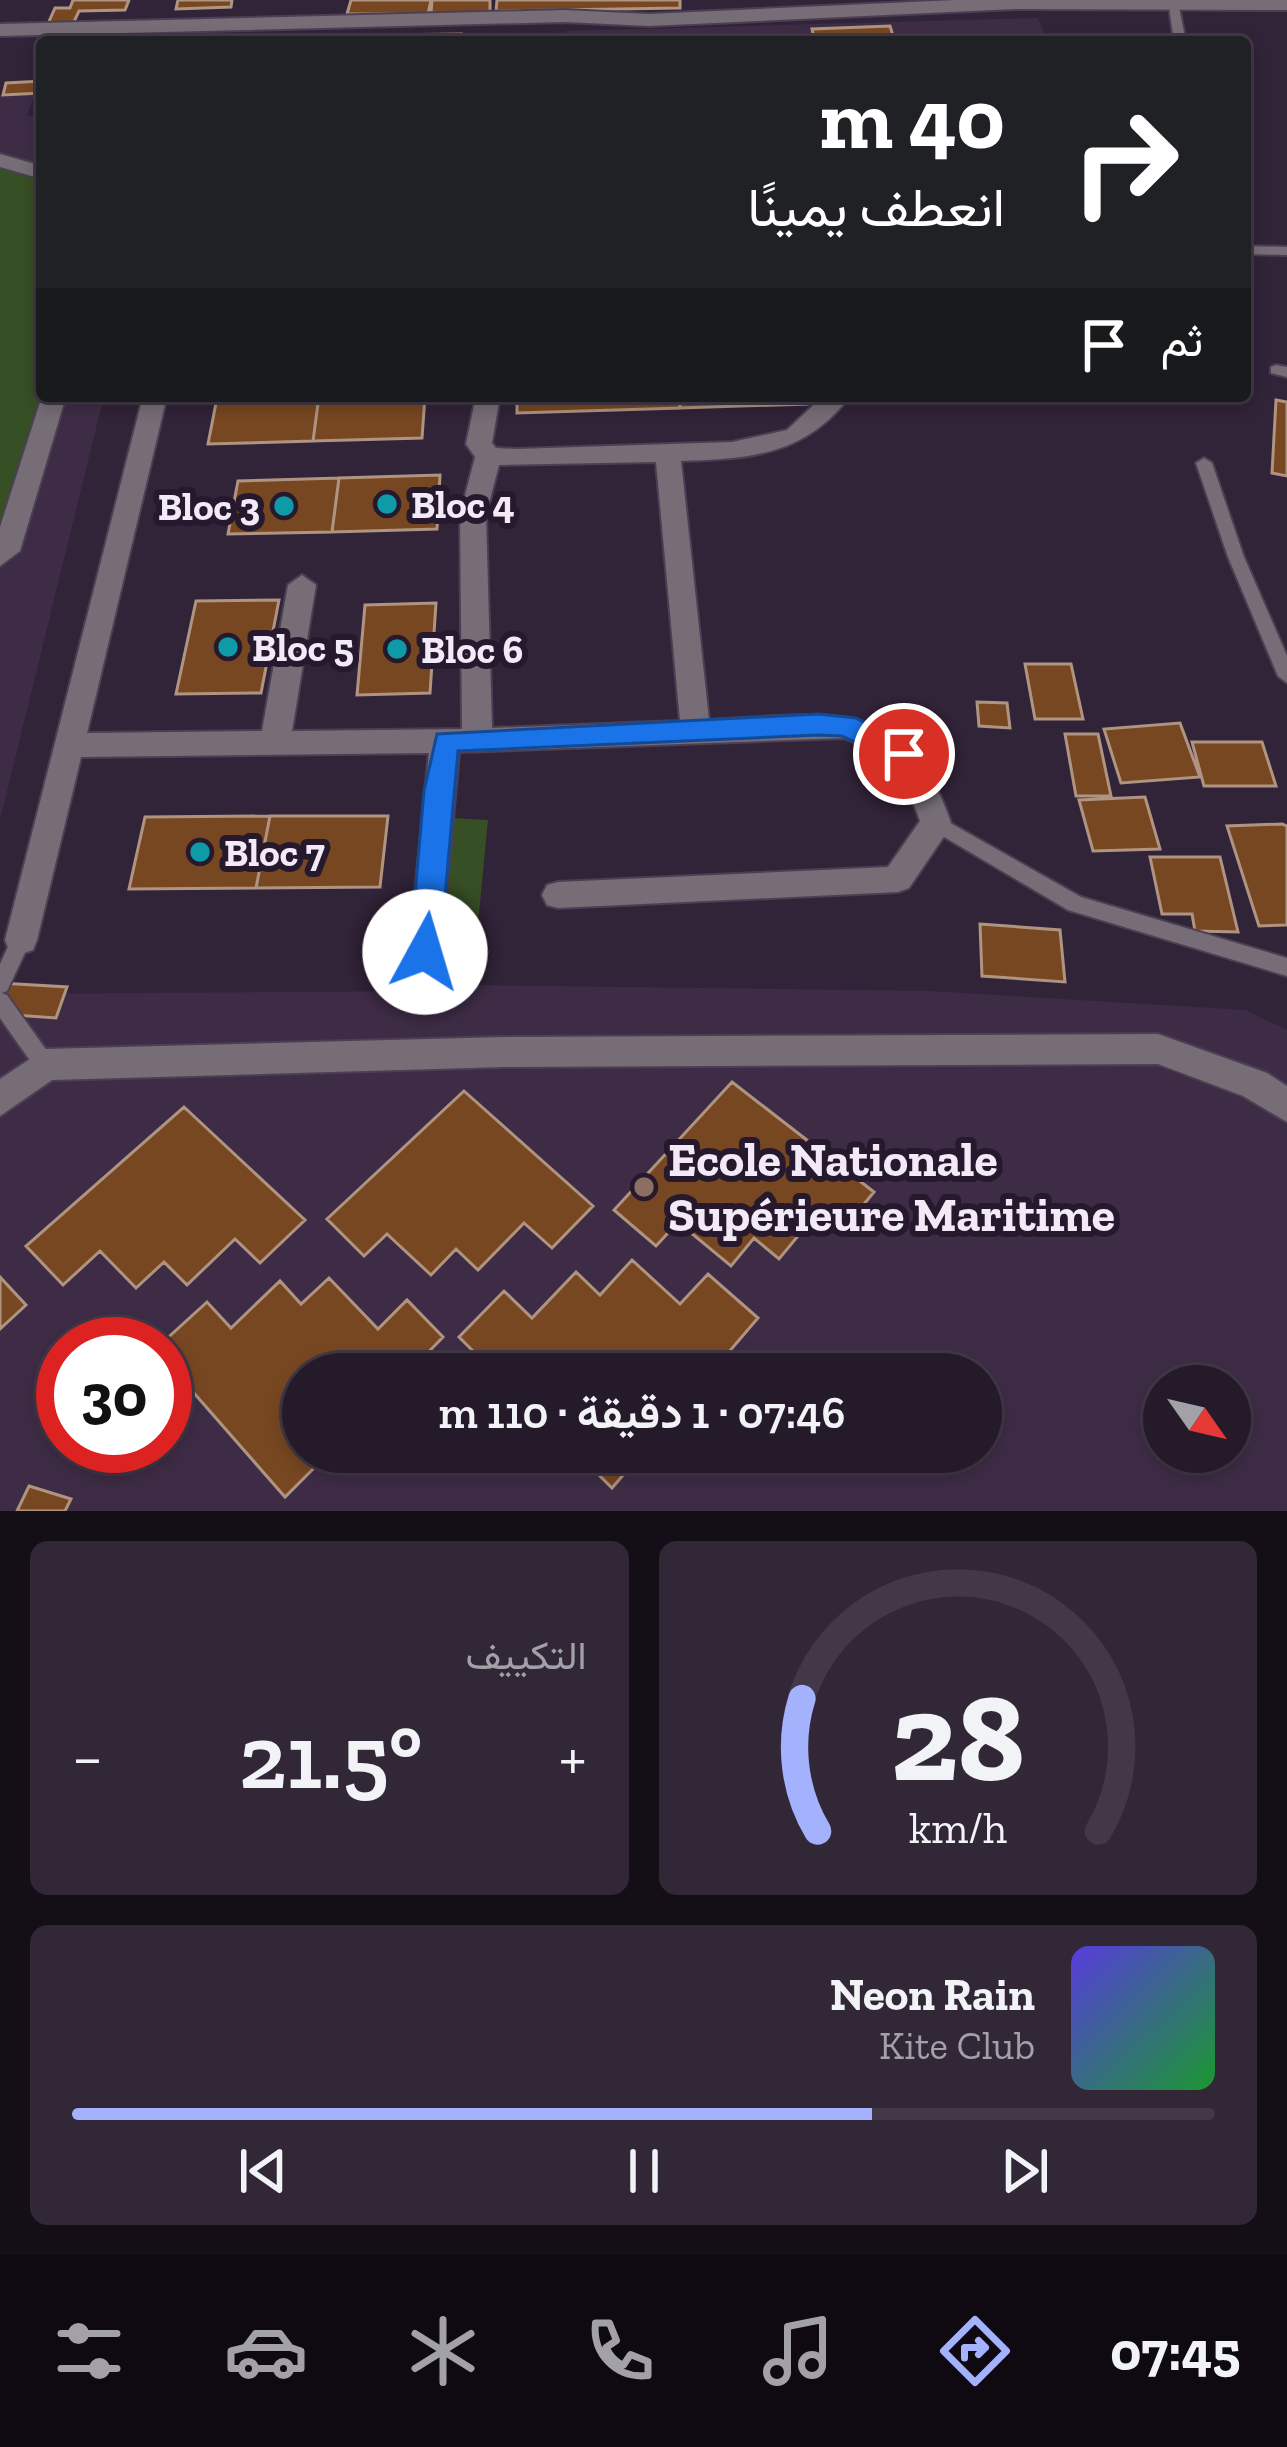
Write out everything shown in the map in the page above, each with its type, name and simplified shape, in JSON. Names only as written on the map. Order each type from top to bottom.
[{"type":"street","points":[[241,32],[248,0]]},
{"type":"street","points":[[0,30],[241,32],[565,16],[649,20],[857,4],[1287,4]]},
{"type":"street","points":[[0,160],[36,171]]},
{"type":"street","points":[[0,556],[6,550],[52,402]]},
{"type":"street","points":[[21,940],[73,745],[153,402]]},
{"type":"street","points":[[487,402],[479,444],[488,456]]},
{"type":"street","points":[[488,456],[732,452],[795,436],[832,402]]},
{"type":"street","points":[[668,455],[695,728]]},
{"type":"street","points":[[425,952],[437,791],[462,740],[473,515],[488,456]]},
{"type":"street","points":[[275,742],[302,586]]},
{"type":"street","points":[[73,745],[462,740],[846,725],[904,754],[924,784],[936,823],[898,879],[558,896]]},
{"type":"street","points":[[0,1100],[45,1065],[504,1052],[1158,1048],[1255,1084],[1287,1106]]},
{"type":"lane","points":[[1172,1],[1179,36]]},
{"type":"lane","points":[[1251,250],[1287,251]]},
{"type":"lane","points":[[1204,464],[1236,557],[1287,676]]},
{"type":"lane","points":[[936,823],[1075,904],[1287,968]]},
{"type":"lane","points":[[0,985],[21,940]]},
{"type":"lane","points":[[0,1001],[45,1065]]},
{"type":"shaded area","points":[[1038,18],[1046,36],[566,36],[566,31]]},
{"type":"shaded area","points":[[34,95],[27,116],[36,116],[36,402],[103,402],[0,820],[0,96]]},
{"type":"shaded area","name":"Ecole Nationale Supérieure Maritime","points":[[472,985],[930,991],[1246,1010],[1287,1030],[1287,1511],[0,1511],[0,994],[429,991]]},
{"type":"green space","points":[[0,160],[36,171],[36,402],[40,402],[0,556]]},
{"type":"green space","points":[[438,817],[488,820],[472,985],[401,990]]},
{"type":"building","points":[[73,0],[129,0],[125,10],[79,11],[72,26],[47,26],[55,8],[70,8]]},
{"type":"building","points":[[178,0],[232,0],[231,7],[176,9]]},
{"type":"building","points":[[351,0],[431,0],[428,14],[347,14]]},
{"type":"building","points":[[432,0],[490,0],[490,12],[431,14]]},
{"type":"building","points":[[497,0],[680,0],[680,8],[496,11]]},
{"type":"building","points":[[890,26],[893,36],[814,36],[812,29]]},
{"type":"building","points":[[461,34],[461,36],[381,35]]},
{"type":"building","points":[[36,81],[36,93],[3,95],[6,83]]},
{"type":"building","points":[[1276,400],[1287,402],[1287,476],[1272,473]]},
{"type":"building","points":[[216,402],[318,402],[313,441],[208,444]]},
{"type":"building","points":[[318,402],[425,402],[422,438],[313,441]]},
{"type":"building","points":[[517,402],[680,402],[680,408],[517,413]]},
{"type":"building","points":[[680,402],[807,404],[680,408]]},
{"type":"building","name":"Bloc 4","points":[[440,475],[437,529],[332,532],[339,478]]},
{"type":"building","name":"Bloc 3","points":[[339,478],[332,532],[228,534],[238,481]]},
{"type":"building","name":"Bloc 5","points":[[279,600],[261,693],[176,694],[196,601]]},
{"type":"building","name":"Bloc 6","points":[[436,603],[430,693],[357,695],[365,605]]},
{"type":"building","points":[[1025,664],[1071,664],[1083,719],[1035,719]]},
{"type":"building","points":[[977,702],[1007,703],[1010,728],[979,726]]},
{"type":"building","points":[[1180,723],[1200,777],[1121,783],[1104,729]]},
{"type":"building","points":[[1065,734],[1098,734],[1111,796],[1076,796]]},
{"type":"building","points":[[1192,742],[1262,742],[1276,786],[1204,786]]},
{"type":"building","points":[[1145,797],[1160,849],[1093,851],[1079,800]]},
{"type":"building","points":[[270,816],[388,816],[380,887],[256,888]]},
{"type":"building","name":"Bloc 7","points":[[270,816],[256,888],[129,889],[145,817]]},
{"type":"building","points":[[1227,826],[1287,826],[1287,925],[1259,926]]},
{"type":"building","points":[[1150,857],[1220,857],[1238,932],[1195,931],[1192,914],[1162,914]]},
{"type":"building","points":[[980,924],[1060,930],[1065,982],[982,976]]},
{"type":"building","points":[[0,983],[67,987],[56,1018],[0,1014]]},
{"type":"building","points":[[732,1082],[874,1192],[845,1227],[821,1208],[779,1259],[754,1238],[731,1266],[678,1222],[656,1246],[614,1210]]},
{"type":"building","points":[[464,1091],[593,1206],[552,1248],[524,1223],[478,1270],[456,1249],[431,1275],[387,1234],[364,1256],[327,1219]]},
{"type":"building","points":[[184,1107],[305,1220],[260,1263],[235,1239],[187,1285],[164,1262],[136,1288],[100,1251],[63,1285],[26,1246]]},
{"type":"building","points":[[632,1260],[680,1304],[708,1274],[758,1318],[728,1353],[475,1353],[459,1337],[504,1291],[532,1318],[576,1272],[600,1295]]},
{"type":"building","points":[[0,1277],[26,1305],[0,1329]]},
{"type":"building","points":[[329,1278],[378,1329],[407,1300],[443,1337],[427,1353],[282,1353],[282,1473],[309,1473],[285,1497],[192,1391],[191,1317],[207,1302],[231,1328],[280,1281],[301,1304]]},
{"type":"building","points":[[597,1473],[625,1473],[612,1488]]},
{"type":"building","points":[[29,1486],[71,1499],[65,1511],[17,1511]]},
{"type":"place","name":"Bloc 4","points":[[387,504]]},
{"type":"place","name":"Bloc 3","points":[[284,506]]},
{"type":"place","name":"Bloc 5","points":[[228,647]]},
{"type":"place","name":"Bloc 6","points":[[397,649]]},
{"type":"place","name":"Bloc 7","points":[[200,852]]},
{"type":"place","name":"Ecole Nationale Supérieure Maritime","points":[[644,1187]]},
{"type":"route","points":[[425,952],[437,791],[446,741],[818,724],[846,725],[904,754]]}]
